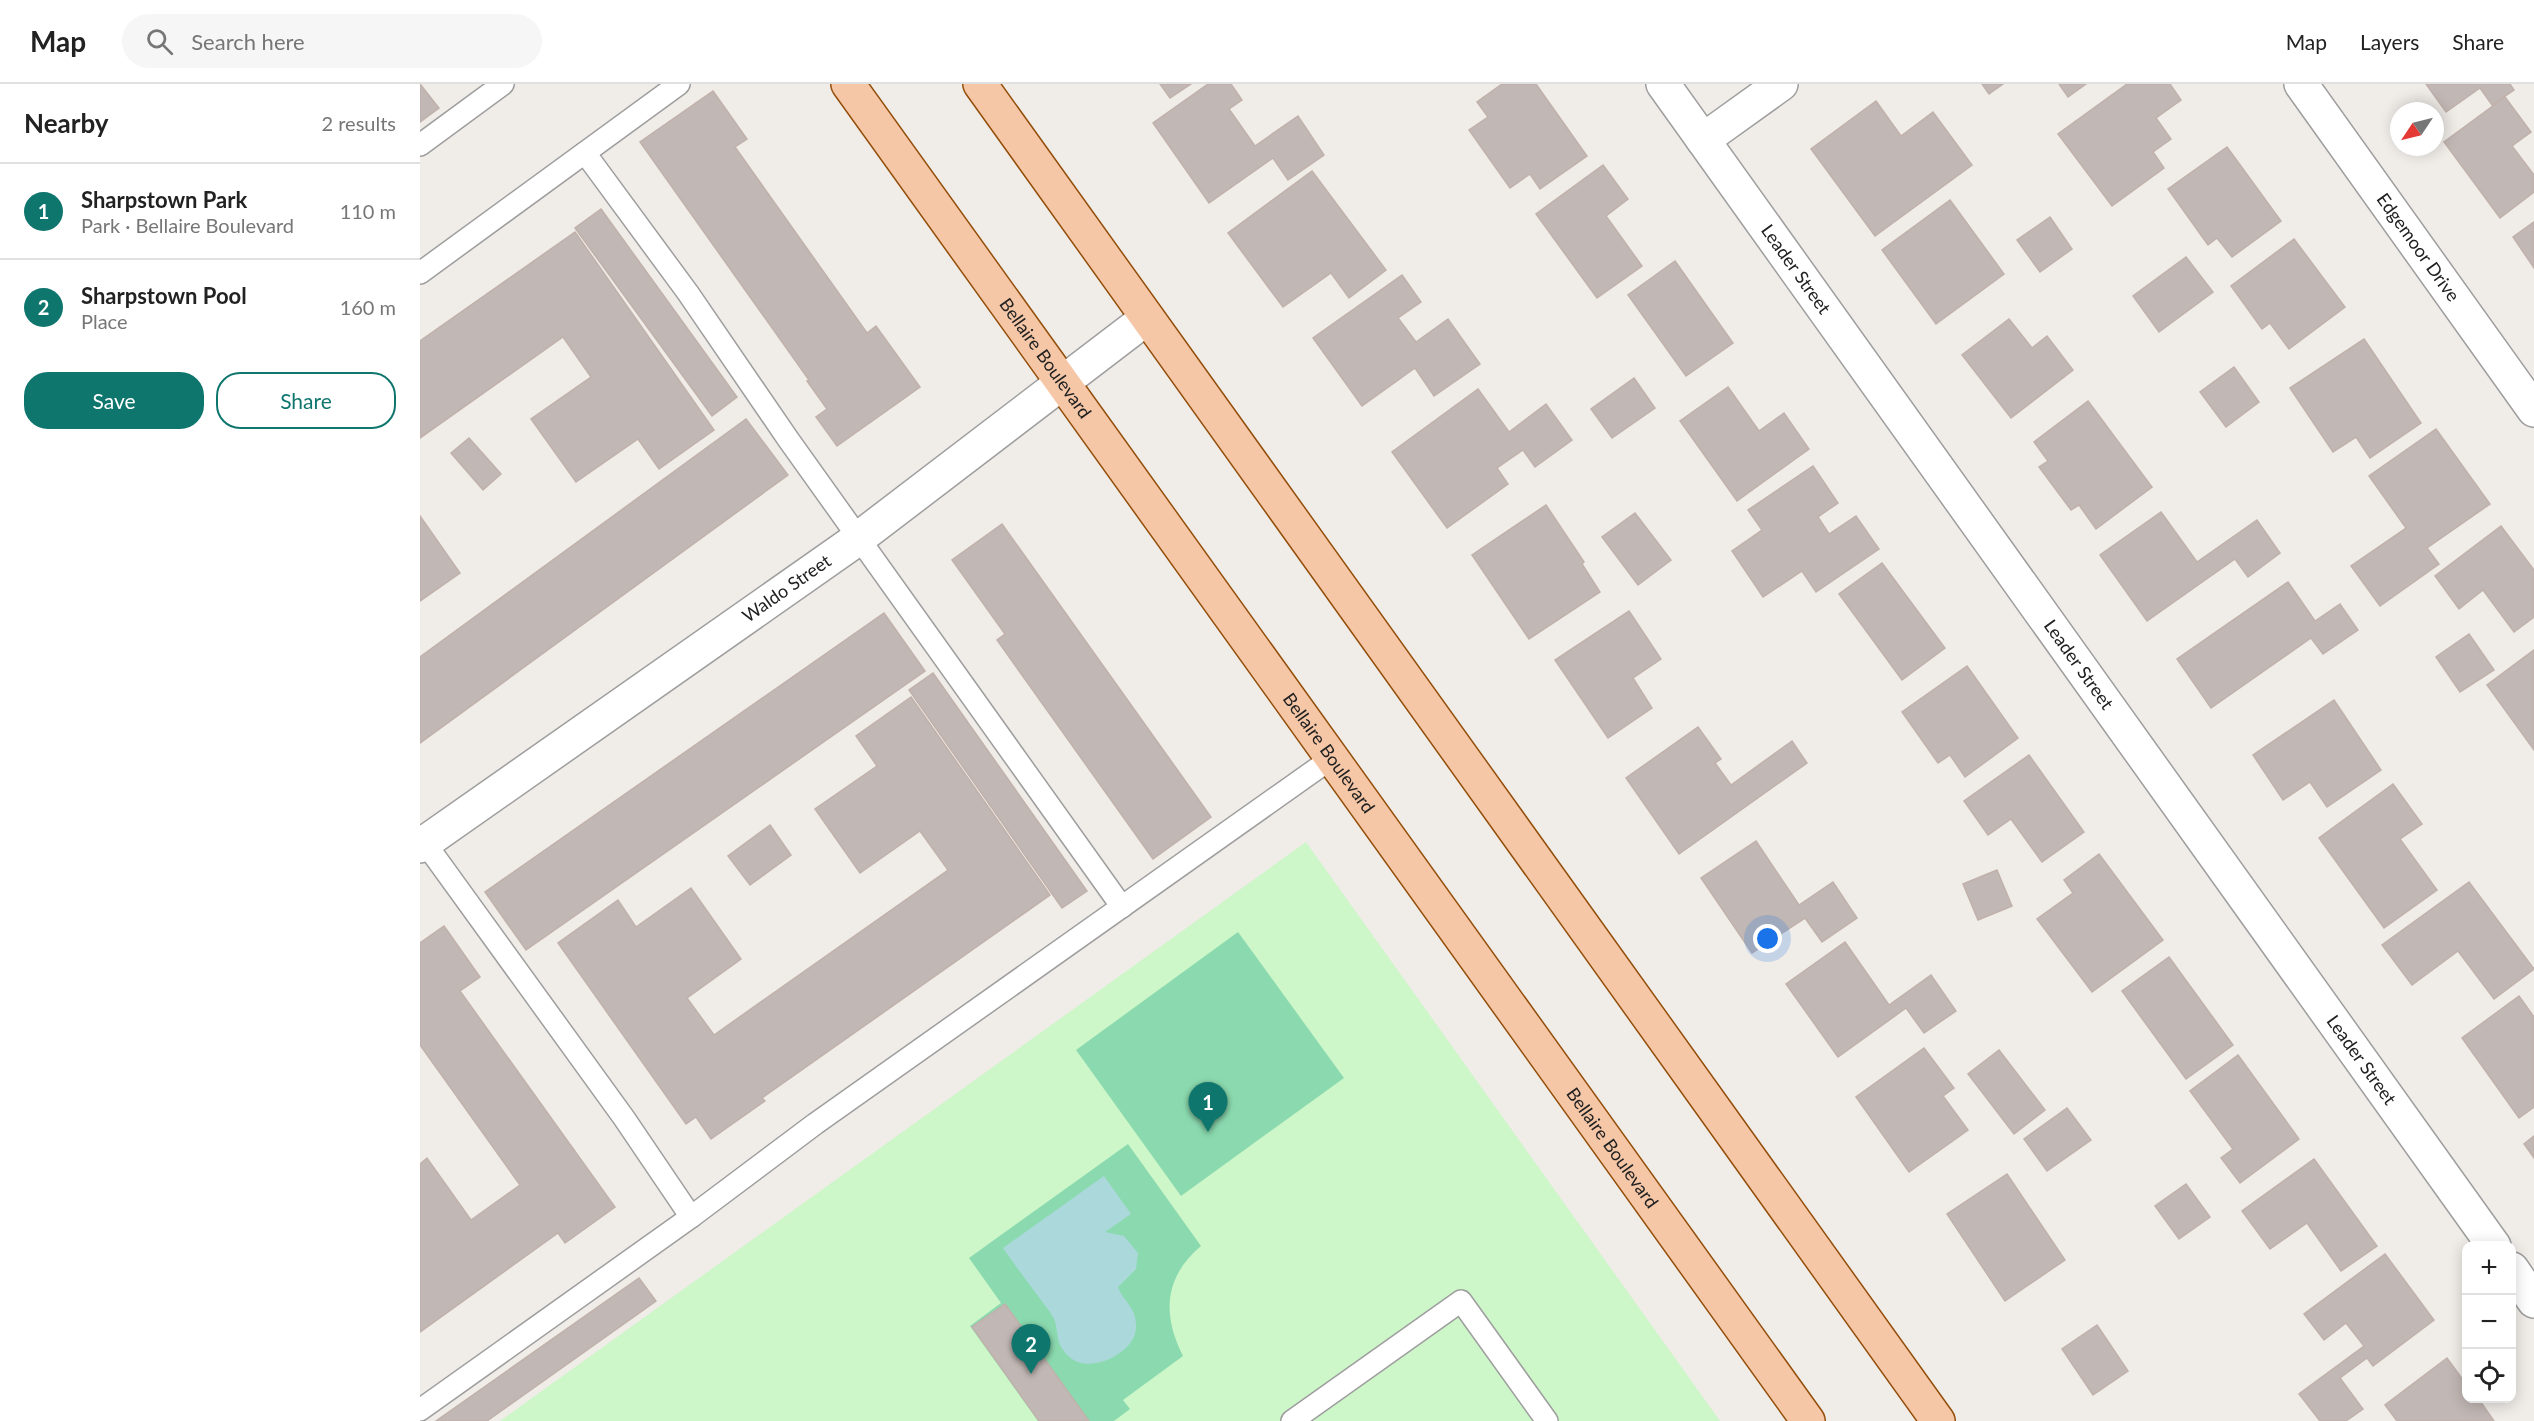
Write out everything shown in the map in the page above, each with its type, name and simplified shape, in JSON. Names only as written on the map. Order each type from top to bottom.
[{"type":"main road","name":"Bellaire Boulevard","points":[[848,84],[1808,1421]]},
{"type":"main road","points":[[980,84],[1938,1421]]},
{"type":"street","name":"Leader Street","points":[[1663,84],[2491,1241]]},
{"type":"street","points":[[1703,140],[1781,84]]},
{"type":"street","name":"Edgemoor Drive","points":[[2301,84],[2534,410]]},
{"type":"street","name":"Waldo Street","points":[[422,842],[859,538],[1147,318]]},
{"type":"street","points":[[2516,1276],[2534,1301]]},
{"type":"lane","points":[[420,144],[503,84]]},
{"type":"lane","points":[[420,273],[679,84]]},
{"type":"lane","points":[[585,153],[688,293],[1122,908]]},
{"type":"lane","points":[[420,1410],[691,1217],[815,1125],[1332,758]]},
{"type":"lane","points":[[422,842],[624,1118],[691,1217]]},
{"type":"lane","points":[[1293,1421],[1461,1301],[1547,1421]]},
{"type":"green space","points":[[1306,842],[1720,1421],[500,1421]]},
{"type":"green space","points":[[1238,932],[1344,1078],[1181,1196],[1076,1050]]},
{"type":"green space","points":[[1128,1144],[1201,1246],[1180,1270],[1170,1297],[1172,1326],[1183,1356],[1123,1400],[1130,1409],[1114,1421],[1038,1421],[970,1326],[1001,1303],[969,1258]]},
{"type":"water","points":[[1104,1176],[1131,1214],[1105,1232],[1124,1236],[1138,1253],[1136,1269],[1118,1287],[1132,1310],[1136,1328],[1134,1337],[1120,1353],[1089,1364],[1072,1359],[1062,1349],[1053,1316],[1003,1248]]},
{"type":"building","points":[[420,84],[439,108],[420,122]]},
{"type":"building","points":[[1160,84],[1191,84],[1170,98]]},
{"type":"building","points":[[1208,84],[1231,84],[1242,100],[1229,109],[1255,146],[1298,116],[1324,155],[1288,180],[1273,158],[1209,203],[1153,123]]},
{"type":"building","points":[[1502,84],[1536,84],[1587,156],[1540,189],[1530,174],[1510,188],[1469,130],[1488,117],[1477,102]]},
{"type":"building","points":[[1982,84],[2003,84],[1989,94]]},
{"type":"building","points":[[2059,84],[2086,84],[2068,97]]},
{"type":"building","points":[[2127,84],[2170,84],[2181,100],[2156,118],[2171,139],[2153,152],[2164,168],[2112,206],[2058,134]]},
{"type":"building","points":[[2426,84],[2510,84],[2514,90],[2492,105],[2480,88],[2446,112],[2444,102],[2439,102]]},
{"type":"building","points":[[713,91],[747,139],[735,147],[867,333],[876,326],[920,387],[837,446],[816,417],[827,409],[807,381],[809,380],[640,142]]},
{"type":"building","points":[[2505,97],[2531,132],[2512,146],[2534,175],[2534,192],[2500,218],[2444,142]]},
{"type":"building","points":[[1876,101],[1901,136],[1933,112],[1972,165],[1875,236],[1811,149]]},
{"type":"building","points":[[2227,147],[2281,221],[2232,257],[2217,238],[2208,245],[2168,189]]},
{"type":"building","points":[[1603,165],[1628,199],[1606,216],[1642,266],[1597,298],[1536,214]]},
{"type":"building","points":[[1312,171],[1386,270],[1349,298],[1331,273],[1283,307],[1228,233]]},
{"type":"building","points":[[1950,200],[2004,274],[1936,324],[1882,250]]},
{"type":"building","points":[[601,209],[737,397],[712,416],[575,228]]},
{"type":"building","points":[[2050,217],[2072,249],[2040,272],[2017,240]]},
{"type":"building","points":[[2534,222],[2534,268],[2513,237]]},
{"type":"building","points":[[575,232],[714,430],[659,469],[638,439],[576,482],[531,419],[591,377],[563,337],[420,438],[420,341]]},
{"type":"building","points":[[2294,239],[2345,307],[2289,349],[2270,323],[2262,329],[2231,286]]},
{"type":"building","points":[[2186,257],[2213,292],[2159,332],[2133,296]]},
{"type":"building","points":[[1675,261],[1733,343],[1686,376],[1628,295]]},
{"type":"building","points":[[1402,275],[1421,302],[1398,318],[1416,342],[1448,319],[1480,364],[1434,396],[1415,368],[1362,406],[1313,338]]},
{"type":"building","points":[[2009,319],[2032,348],[2047,336],[2073,370],[2011,418],[1962,355]]},
{"type":"building","points":[[2364,339],[2421,423],[2370,458],[2356,437],[2333,452],[2290,388]]},
{"type":"building","points":[[2234,367],[2259,402],[2226,427],[2200,392]]},
{"type":"building","points":[[1634,378],[1655,408],[1612,438],[1591,409]]},
{"type":"building","points":[[1728,387],[1759,431],[1784,413],[1809,449],[1737,501],[1680,421]]},
{"type":"building","points":[[1478,389],[1509,432],[1546,404],[1572,440],[1535,467],[1523,450],[1497,468],[1508,484],[1447,528],[1392,452]]},
{"type":"building","points":[[2088,401],[2152,487],[2096,529],[2079,505],[2071,510],[2039,467],[2048,461],[2034,442]]},
{"type":"building","points":[[746,419],[788,475],[420,743],[420,657]]},
{"type":"building","points":[[2436,429],[2490,504],[2427,548],[2439,564],[2380,606],[2351,566],[2406,528],[2369,476]]},
{"type":"building","points":[[469,438],[501,474],[483,490],[451,453]]},
{"type":"building","points":[[1813,466],[1838,503],[1818,517],[1829,534],[1856,516],[1879,549],[1816,592],[1802,571],[1763,597],[1732,551],[1762,530],[1748,510]]},
{"type":"building","points":[[1546,505],[1584,562],[1582,564],[1600,592],[1529,639],[1472,555]]},
{"type":"building","points":[[2161,512],[2197,562],[2257,520],[2280,553],[2248,577],[2235,559],[2147,621],[2100,555]]},
{"type":"building","points":[[1635,513],[1671,560],[1638,585],[1602,537]]},
{"type":"building","points":[[420,516],[460,573],[420,601]]},
{"type":"building","points":[[1002,524],[1211,817],[1153,859],[997,640],[1005,634],[952,560]]},
{"type":"building","points":[[2501,526],[2534,570],[2534,617],[2514,632],[2483,590],[2459,609],[2435,576]]},
{"type":"building","points":[[1882,563],[1945,648],[1902,680],[1839,594]]},
{"type":"building","points":[[2288,582],[2315,621],[2340,604],[2358,630],[2323,654],[2311,638],[2211,708],[2177,659]]},
{"type":"building","points":[[1629,611],[1661,659],[1633,678],[1652,708],[1608,738],[1555,660]]},
{"type":"building","points":[[884,613],[925,671],[526,950],[485,892]]},
{"type":"building","points":[[2469,634],[2494,670],[2460,692],[2436,657]]},
{"type":"building","points":[[2534,650],[2534,750],[2487,685]]},
{"type":"building","points":[[1967,666],[2018,738],[1965,777],[1950,755],[1938,763],[1902,712]]},
{"type":"building","points":[[933,673],[1087,891],[1062,908],[909,690]]},
{"type":"building","points":[[911,697],[1050,895],[762,1098],[765,1101],[711,1139],[696,1117],[686,1124],[558,943],[618,900],[636,927],[691,888],[741,959],[687,998],[714,1035],[948,870],[920,831],[860,873],[815,809],[877,766],[856,736]]},
{"type":"building","points":[[2334,700],[2381,770],[2327,807],[2310,782],[2283,800],[2253,755]]},
{"type":"building","points":[[1698,727],[1721,759],[1715,763],[1731,785],[1792,741],[1807,763],[1679,854],[1626,778]]},
{"type":"building","points":[[2029,755],[2084,832],[2042,862],[2011,819],[1988,835],[1964,801]]},
{"type":"building","points":[[2393,784],[2422,824],[2400,839],[2437,890],[2384,928],[2319,838]]},
{"type":"building","points":[[770,825],[791,855],[750,885],[728,856]]},
{"type":"building","points":[[1756,841],[1799,905],[1833,882],[1857,918],[1822,942],[1805,918],[1752,953],[1701,878]]},
{"type":"building","points":[[2099,854],[2163,940],[2092,992],[2037,919],[2073,893],[2064,880]]},
{"type":"building","points":[[1997,870],[2012,906],[1978,920],[1963,884]]},
{"type":"building","points":[[2469,882],[2534,969],[2494,999],[2458,951],[2412,985],[2382,945]]},
{"type":"building","points":[[444,926],[480,977],[460,991],[615,1207],[565,1243],[558,1233],[420,1332],[420,1164],[427,1158],[471,1220],[520,1185],[420,1045],[420,943]]},
{"type":"building","points":[[1845,942],[1889,1005],[1931,975],[1956,1011],[1924,1033],[1906,1008],[1838,1057],[1786,984]]},
{"type":"building","points":[[2169,957],[2233,1045],[2186,1079],[2122,991]]},
{"type":"building","points":[[2519,996],[2534,1017],[2534,1107],[2519,1118],[2462,1038]]},
{"type":"building","points":[[1924,1048],[1954,1088],[1943,1096],[1968,1130],[1909,1172],[1856,1097]]},
{"type":"building","points":[[1999,1050],[2045,1110],[2014,1134],[1968,1074]]},
{"type":"building","points":[[2238,1055],[2299,1139],[2240,1183],[2221,1158],[2233,1149],[2190,1091]]},
{"type":"building","points":[[2067,1108],[2091,1140],[2047,1171],[2024,1139]]},
{"type":"building","points":[[2534,1136],[2534,1158],[2524,1144]]},
{"type":"building","points":[[2314,1159],[2377,1246],[2341,1271],[2307,1223],[2270,1249],[2242,1211]]},
{"type":"building","points":[[2007,1174],[2065,1260],[2005,1301],[1947,1214]]},
{"type":"building","points":[[2186,1184],[2210,1217],[2179,1239],[2155,1206]]},
{"type":"building","points":[[2385,1254],[2434,1320],[2373,1366],[2367,1358],[2340,1378],[2363,1409],[2346,1421],[2320,1421],[2299,1394],[2364,1346],[2346,1323],[2324,1340],[2304,1314]]},
{"type":"building","points":[[639,1278],[656,1301],[487,1421],[436,1421]]},
{"type":"building","points":[[1005,1304],[1089,1421],[1039,1421],[972,1327]]},
{"type":"building","points":[[2097,1325],[2128,1371],[2093,1395],[2062,1349]]},
{"type":"building","points":[[2447,1358],[2462,1379],[2462,1403],[2481,1403],[2494,1421],[2397,1421],[2385,1405]]},
{"type":"place","name":"Sharpstown Park","points":[[1208,1132]]},
{"type":"place","name":"Sharpstown Pool","points":[[1031,1374]]}]
